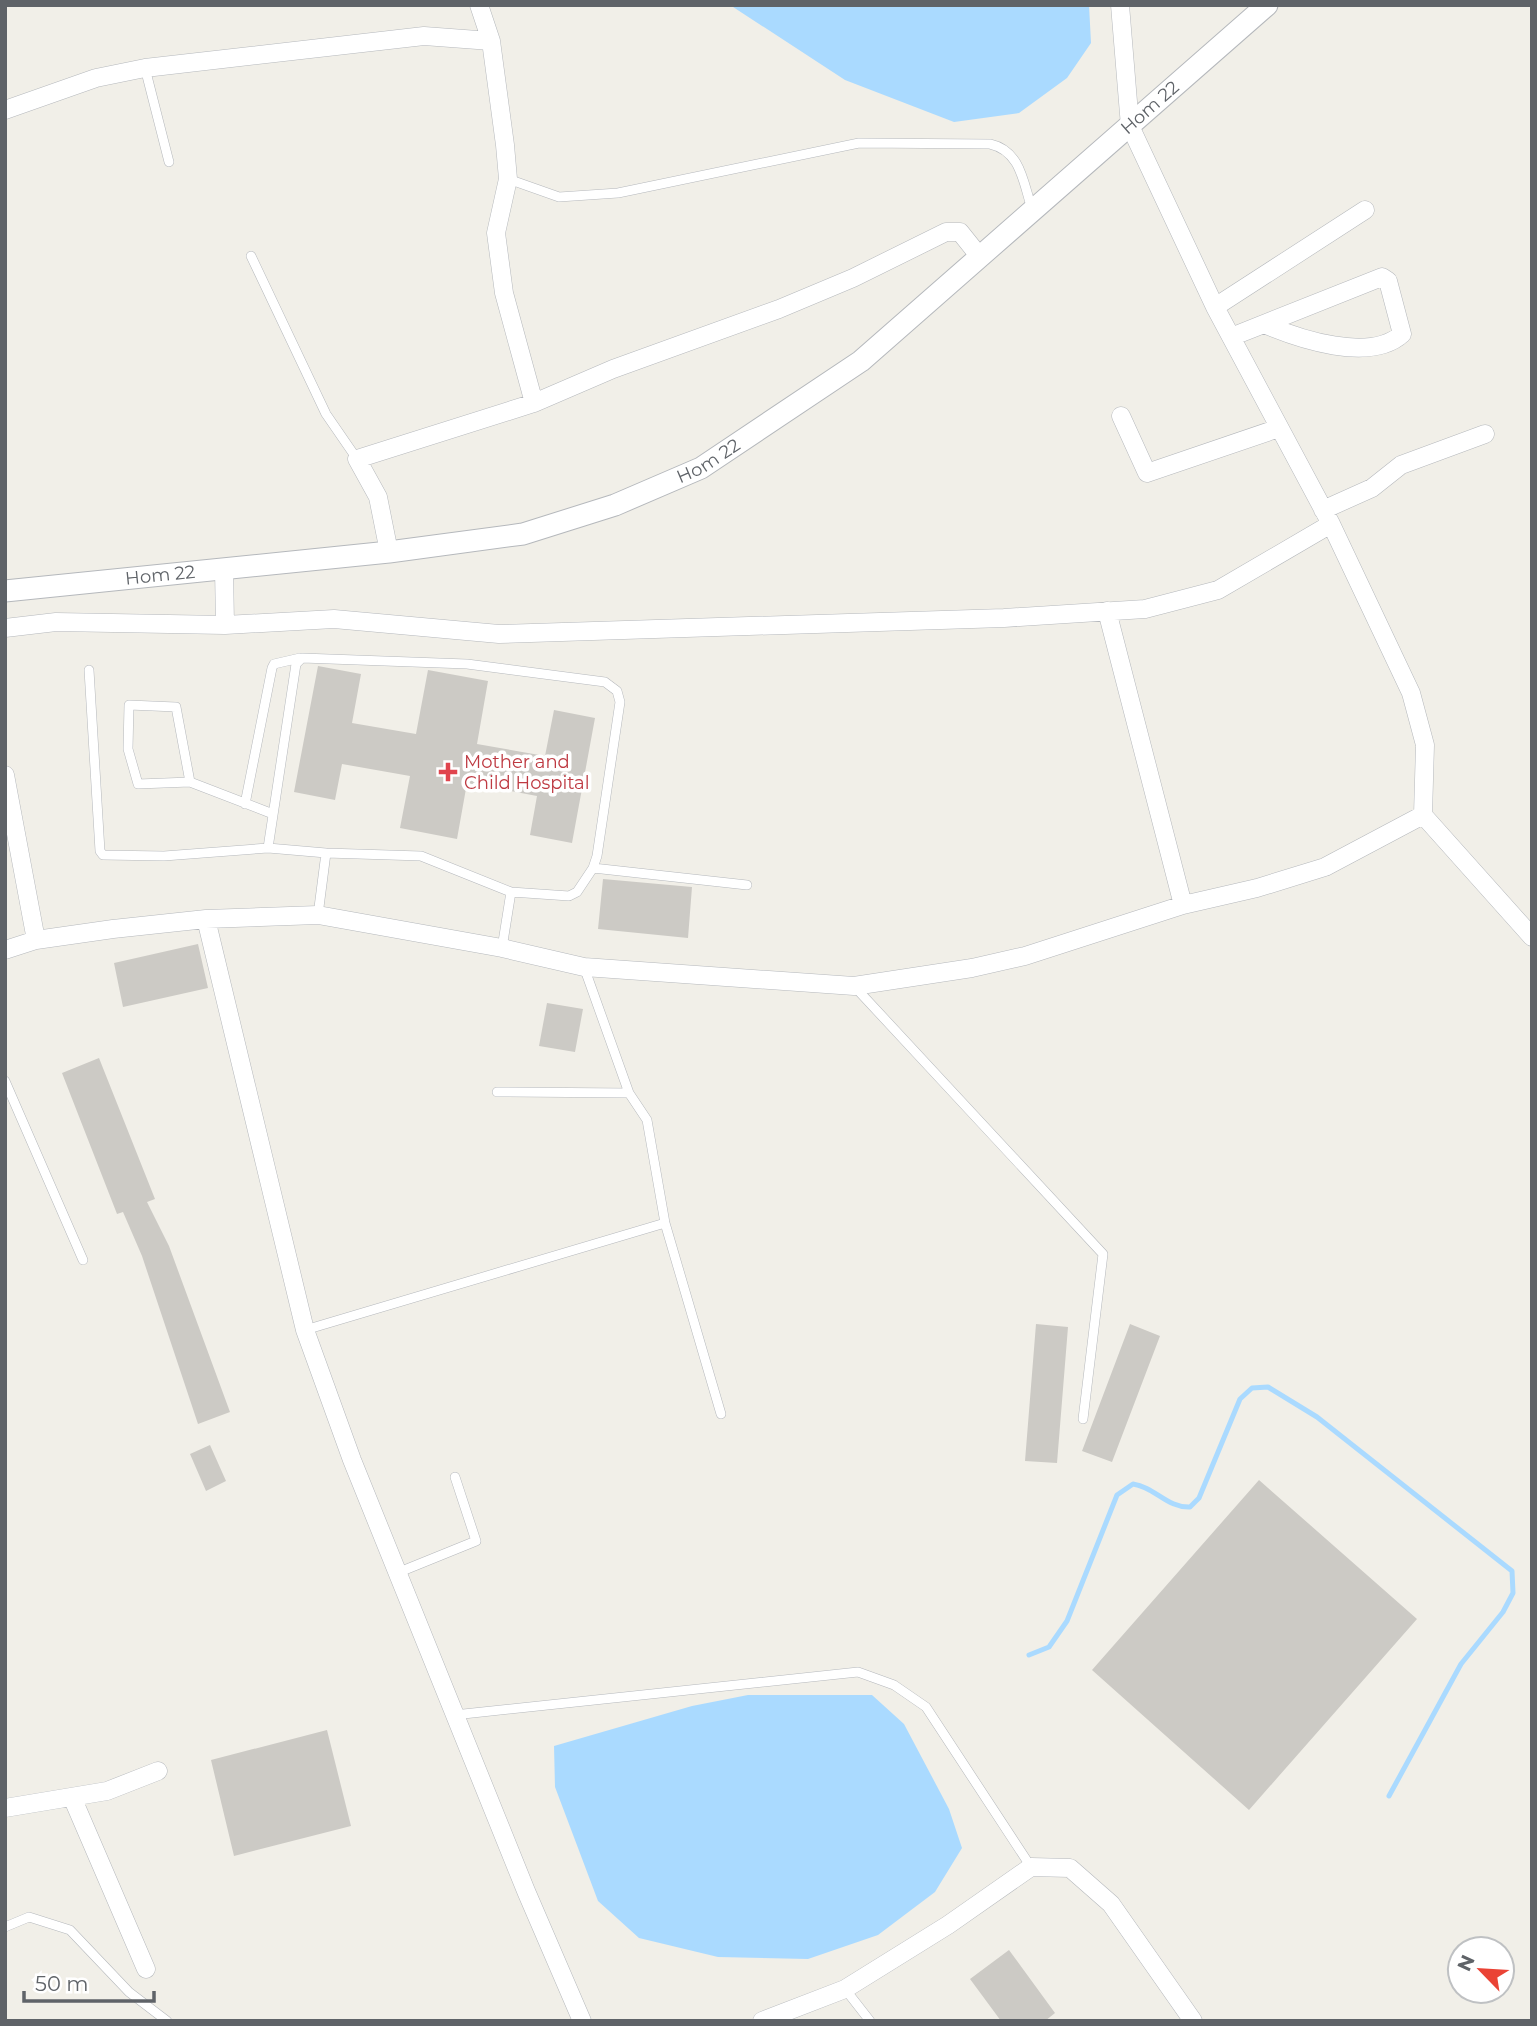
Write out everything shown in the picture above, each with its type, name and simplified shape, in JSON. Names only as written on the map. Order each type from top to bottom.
[{"type":"street","points":[[479,5],[491,41],[508,179],[496,233],[504,293],[534,403]]},
{"type":"street","points":[[1120,5],[1130,126],[1215,307],[1327,517],[1411,693],[1425,745],[1423,815],[1532,937]]},
{"type":"street","name":"Hom 22","points":[[7,586],[389,552],[523,534],[615,505],[701,468],[861,361],[1267,5]]},
{"type":"street","points":[[5,110],[96,78],[145,68],[424,36],[491,41]]},
{"type":"street","points":[[1215,307],[1364,210]]},
{"type":"street","points":[[389,552],[378,497],[357,459],[534,403],[613,369],[791,304],[946,233],[960,232],[980,257]]},
{"type":"street","points":[[1231,337],[1382,276],[1388,281],[1402,334],[1390,342],[1348,348],[1290,335],[1264,324]]},
{"type":"street","points":[[1121,416],[1147,473],[1279,428]]},
{"type":"street","points":[[5,628],[56,622],[225,625],[334,619],[499,634],[1004,618],[1145,609],[1218,590],[1372,488],[1401,464],[1485,434]]},
{"type":"street","points":[[224,568],[225,625]]},
{"type":"street","points":[[1107,611],[1183,905]]},
{"type":"street","points":[[5,775],[36,940]]},
{"type":"street","points":[[5,950],[36,940],[206,919],[318,915],[502,947],[584,967],[854,986],[972,968],[1024,956],[1183,905],[1257,888],[1325,867],[1423,815]]},
{"type":"street","points":[[206,919],[305,1330],[397,1573],[582,2021]]},
{"type":"street","points":[[5,1808],[107,1791],[158,1771]]},
{"type":"street","points":[[72,1797],[146,1969]]},
{"type":"street","points":[[762,2021],[845,1989],[947,1925],[1031,1867],[1070,1868],[1111,1904],[1193,2021]]},
{"type":"lane","points":[[145,68],[169,162]]},
{"type":"lane","points":[[508,179],[558,197],[618,193],[859,143],[990,144],[1005,147],[1014,156],[1033,211]]},
{"type":"lane","points":[[251,256],[326,414],[357,459]]},
{"type":"lane","points":[[89,670],[100,851],[103,855],[164,856],[268,848],[421,856],[511,892],[569,896],[577,892],[593,868],[620,702],[617,691],[605,682],[467,664],[326,656],[274,664],[245,804]]},
{"type":"lane","points":[[268,848],[296,663],[302,658]]},
{"type":"lane","points":[[190,782],[176,707],[129,705],[128,749],[138,784],[190,782],[273,814]]},
{"type":"lane","points":[[318,915],[326,853]]},
{"type":"lane","points":[[593,868],[747,885]]},
{"type":"lane","points":[[502,947],[511,892]]},
{"type":"lane","points":[[584,967],[629,1093],[647,1121],[665,1223],[721,1414]]},
{"type":"lane","points":[[854,986],[1103,1254],[1083,1419]]},
{"type":"lane","points":[[5,1081],[83,1260]]},
{"type":"lane","points":[[497,1092],[629,1093]]},
{"type":"lane","points":[[305,1330],[665,1223]]},
{"type":"lane","points":[[397,1573],[476,1541],[455,1477]]},
{"type":"lane","points":[[454,1715],[858,1672],[894,1685],[926,1707],[1031,1867]]},
{"type":"lane","points":[[5,1927],[29,1917],[70,1930],[129,1992],[167,2021]]},
{"type":"lane","points":[[845,1989],[870,2021]]},
{"type":"water","points":[[730,5],[1089,5],[1091,43],[1067,78],[1019,113],[954,122],[845,80]]},
{"type":"water","points":[[748,1695],[872,1695],[904,1724],[949,1809],[962,1848],[935,1892],[878,1935],[808,1959],[718,1957],[639,1938],[598,1901],[555,1787],[554,1746],[692,1706]]},
{"type":"building","points":[[318,666],[361,674],[352,723],[416,734],[428,670],[488,681],[477,744],[545,756],[554,710],[595,718],[572,843],[530,835],[537,796],[467,783],[457,839],[400,828],[410,776],[342,764],[335,800],[294,792]]},
{"type":"building","points":[[603,879],[692,887],[688,938],[598,929]]},
{"type":"building","points":[[198,944],[208,988],[123,1007],[114,963]]},
{"type":"building","points":[[547,1003],[583,1009],[575,1052],[539,1046]]},
{"type":"building","points":[[99,1058],[155,1199],[147,1202],[169,1246],[230,1412],[198,1424],[142,1256],[123,1212],[117,1214],[62,1073]]},
{"type":"building","points":[[1036,1324],[1068,1327],[1057,1463],[1025,1461]]},
{"type":"building","points":[[1130,1324],[1160,1336],[1112,1462],[1082,1451]]},
{"type":"building","points":[[210,1445],[226,1481],[206,1491],[190,1454]]},
{"type":"building","points":[[1259,1480],[1417,1619],[1249,1810],[1092,1670]]},
{"type":"building","points":[[327,1730],[351,1826],[234,1856],[211,1760]]},
{"type":"building","points":[[1009,1950],[1055,2013],[1045,2021],[1001,2021],[970,1979]]},
{"type":"waterway","points":[[1029,1655],[1049,1647],[1067,1621],[1117,1495],[1133,1484],[1174,1504],[1190,1507],[1199,1498],[1240,1399],[1252,1388],[1268,1387],[1317,1417],[1512,1571],[1513,1593],[1503,1612],[1461,1664],[1389,1796]]},
{"type":"place","name":"Mother and Child Hospital","points":[[448,772]]}]
